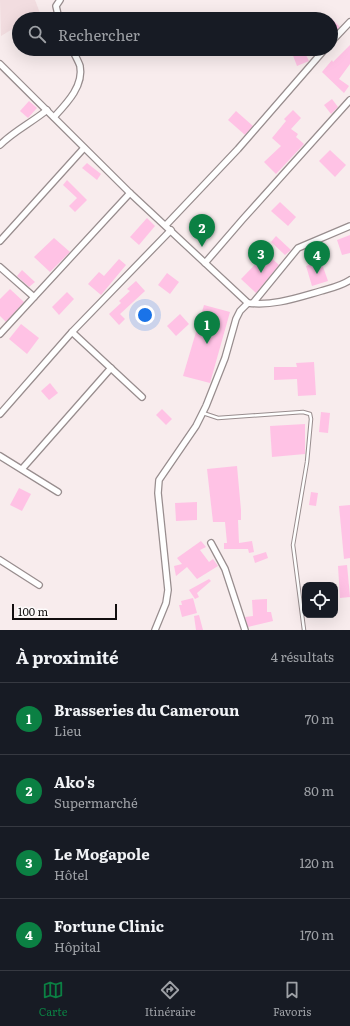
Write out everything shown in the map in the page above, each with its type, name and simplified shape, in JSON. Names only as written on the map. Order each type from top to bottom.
[{"type":"street","points":[[57,12],[56,6],[60,0]]},
{"type":"street","points":[[338,35],[350,22]]},
{"type":"street","points":[[54,117],[72,95],[79,81],[80,66],[75,56]]},
{"type":"street","points":[[0,414],[72,332],[169,228],[238,150],[299,76],[318,56]]},
{"type":"street","points":[[0,64],[130,192],[250,303],[274,303],[295,299],[340,285],[350,280]]},
{"type":"street","points":[[206,263],[243,218],[350,100]]},
{"type":"street","points":[[1,142],[46,110]]},
{"type":"street","points":[[0,240],[84,148]]},
{"type":"street","points":[[0,334],[130,192]]},
{"type":"street","points":[[156,630],[166,603],[168,590],[158,493],[159,480],[202,413],[222,365],[236,319],[240,311],[250,303],[298,248],[350,226]]},
{"type":"street","points":[[0,267],[34,297]]},
{"type":"street","points":[[72,332],[142,397]]},
{"type":"street","points":[[22,469],[111,368]]},
{"type":"street","points":[[0,456],[58,492]]},
{"type":"street","points":[[211,543],[225,569],[245,630]]},
{"type":"street","points":[[0,560],[39,585]]},
{"type":"lane","points":[[202,413],[218,418],[303,412],[310,414],[311,419],[307,462],[293,545],[304,630]]},
{"type":"shaded area","points":[[0,0],[35,0],[40,12],[12,12],[12,29],[1,36]]},
{"type":"building","points":[[350,45],[350,64],[339,79],[349,86],[344,93],[322,72],[332,60],[333,62]]},
{"type":"building","points":[[293,56],[306,56],[309,61],[297,66]]},
{"type":"building","points":[[332,99],[338,107],[331,114],[324,105]]},
{"type":"building","points":[[29,101],[37,108],[28,118],[20,111]]},
{"type":"building","points":[[293,110],[301,118],[291,129],[298,134],[296,137],[304,144],[276,174],[264,162],[281,146],[272,138],[286,121],[284,119]]},
{"type":"building","points":[[236,111],[253,126],[245,135],[228,120]]},
{"type":"building","points":[[330,150],[346,165],[335,177],[319,161]]},
{"type":"building","points":[[87,163],[101,174],[97,180],[82,168]]},
{"type":"building","points":[[67,180],[87,200],[75,212],[69,206],[77,198],[63,185]]},
{"type":"building","points":[[280,202],[296,217],[288,226],[271,211]]},
{"type":"building","points":[[147,218],[155,226],[139,245],[130,237]]},
{"type":"building","points":[[350,235],[350,253],[342,255],[337,240]]},
{"type":"building","points":[[276,236],[291,250],[285,255],[271,242]]},
{"type":"building","points":[[54,238],[70,252],[50,272],[34,257]]},
{"type":"building","points":[[266,253],[279,265],[256,293],[241,279]]},
{"type":"building","points":[[119,259],[126,265],[101,295],[88,284],[99,272],[104,276]]},
{"type":"building","points":[[321,261],[328,281],[312,286],[306,266]]},
{"type":"building","points":[[22,270],[35,282],[29,287],[17,276]]},
{"type":"building","points":[[167,273],[179,282],[170,294],[158,285]]},
{"type":"building","points":[[136,281],[145,291],[120,314],[125,319],[119,325],[109,314],[121,303],[119,301],[130,291],[127,289]]},
{"type":"building","points":[[10,289],[24,302],[6,322],[0,316],[0,299]]},
{"type":"building","points":[[67,292],[74,299],[59,315],[52,307]]},
{"type":"building","points":[[204,305],[230,312],[210,383],[183,376]]},
{"type":"building","points":[[180,314],[189,324],[176,336],[167,326]]},
{"type":"building","points":[[21,324],[39,338],[27,354],[9,339]]},
{"type":"building","points":[[314,362],[316,395],[298,396],[297,379],[274,380],[274,367],[297,367],[296,363]]},
{"type":"building","points":[[50,383],[58,393],[49,400],[41,391]]},
{"type":"building","points":[[162,409],[172,419],[166,425],[156,415]]},
{"type":"building","points":[[321,412],[330,413],[328,433],[319,432]]},
{"type":"building","points":[[305,424],[305,454],[272,457],[270,426]]},
{"type":"building","points":[[237,466],[241,510],[241,520],[238,520],[239,543],[252,541],[254,552],[249,553],[248,549],[224,549],[224,543],[227,543],[225,522],[213,522],[207,469]]},
{"type":"building","points":[[19,488],[31,494],[22,511],[10,505]]},
{"type":"building","points":[[311,492],[318,493],[316,506],[309,505]]},
{"type":"building","points":[[197,502],[197,520],[176,521],[175,503]]},
{"type":"building","points":[[350,505],[350,558],[344,559],[339,506]]},
{"type":"building","points":[[201,541],[206,547],[200,550],[209,562],[213,559],[218,566],[197,579],[187,567],[176,576],[174,566],[182,564],[177,558]]},
{"type":"building","points":[[266,552],[268,558],[255,563],[253,556]]},
{"type":"building","points":[[347,565],[350,597],[340,598],[338,566]]},
{"type":"building","points":[[209,579],[211,581],[197,593],[199,597],[195,599],[189,590]]},
{"type":"building","points":[[193,598],[197,613],[182,617],[179,605],[182,605],[181,601]]},
{"type":"building","points":[[267,599],[267,612],[271,612],[273,621],[248,627],[245,617],[253,616],[252,600]]},
{"type":"building","points":[[199,615],[203,630],[196,630],[194,616]]},
{"type":"place","name":"Ako's","points":[[202,247]]},
{"type":"place","name":"Le Mogapole","points":[[261,273]]},
{"type":"place","name":"Fortune Clinic","points":[[317,274]]},
{"type":"place","name":"Brasseries du Cameroun","points":[[207,344]]}]
